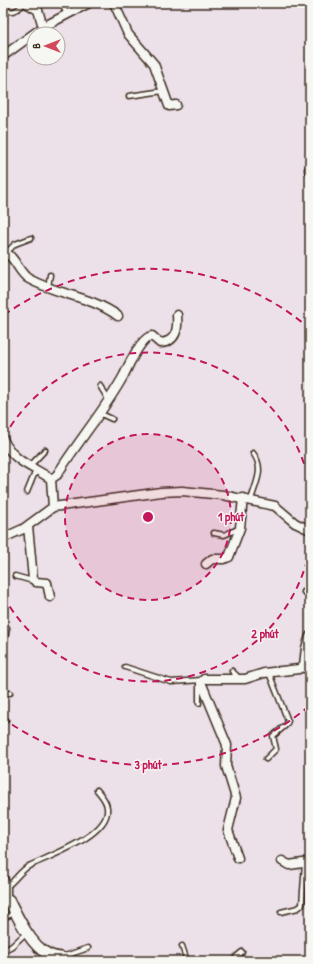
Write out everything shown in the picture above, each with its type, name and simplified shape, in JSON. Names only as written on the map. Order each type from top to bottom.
[{"type":"street","points":[[25,3],[38,10],[43,26]]},
{"type":"street","points":[[45,26],[90,3]]},
{"type":"street","points":[[114,3],[128,34],[152,60],[169,106],[176,105]]},
{"type":"street","points":[[305,3],[310,8]]},
{"type":"street","points":[[3,56],[26,39]]},
{"type":"street","points":[[4,255],[13,258],[28,278],[48,287],[98,303],[118,316]]},
{"type":"street","points":[[51,479],[57,475],[108,399],[146,338],[152,336],[160,343],[164,343],[176,334],[178,331],[177,315]]},
{"type":"street","points":[[3,439],[11,454],[51,479]]},
{"type":"street","points":[[51,479],[53,507]]},
{"type":"street","points":[[3,538],[28,526],[53,507],[173,491],[223,494],[278,507],[295,523],[310,530]]},
{"type":"street","points":[[206,564],[212,559],[224,560],[229,557],[240,528],[247,499]]},
{"type":"street","points":[[28,526],[34,581],[47,583],[50,597]]},
{"type":"street","points":[[238,858],[228,830],[236,798],[226,766],[226,746],[200,680],[227,678],[240,679],[269,673],[306,669],[310,636]]},
{"type":"street","points":[[282,861],[289,865],[307,862]]},
{"type":"street","points":[[3,878],[6,887],[5,899],[43,951],[48,955],[72,961]]},
{"type":"lane","points":[[3,9],[10,12],[16,11],[25,3]]},
{"type":"lane","points":[[61,3],[67,14]]},
{"type":"lane","points":[[129,96],[164,91]]},
{"type":"lane","points":[[4,255],[15,244],[31,238]]},
{"type":"lane","points":[[48,287],[50,275]]},
{"type":"lane","points":[[100,386],[108,399]]},
{"type":"lane","points":[[98,413],[112,419]]},
{"type":"lane","points":[[27,492],[33,468],[45,450]]},
{"type":"lane","points":[[247,499],[260,468],[258,460],[253,453]]},
{"type":"lane","points":[[214,533],[227,534],[240,528]]},
{"type":"lane","points":[[15,576],[34,581]]},
{"type":"lane","points":[[304,592],[310,593]]},
{"type":"lane","points":[[3,650],[7,628]]},
{"type":"lane","points":[[125,667],[171,682],[200,680],[199,703]]},
{"type":"lane","points":[[232,671],[240,679]]},
{"type":"lane","points":[[266,759],[276,749],[273,736],[286,725],[288,721],[269,673]]},
{"type":"lane","points":[[3,693],[10,693]]},
{"type":"lane","points":[[6,887],[17,879],[25,868],[80,842],[98,828],[106,819],[107,808],[97,790]]},
{"type":"lane","points":[[281,912],[298,908],[302,905],[307,862]]},
{"type":"lane","points":[[3,918],[15,913]]},
{"type":"lane","points":[[3,951],[12,946],[27,931]]},
{"type":"lane","points":[[182,946],[187,961]]},
{"type":"lane","points":[[61,958],[88,948]]},
{"type":"lane","points":[[236,961],[236,957],[242,952]]}]
